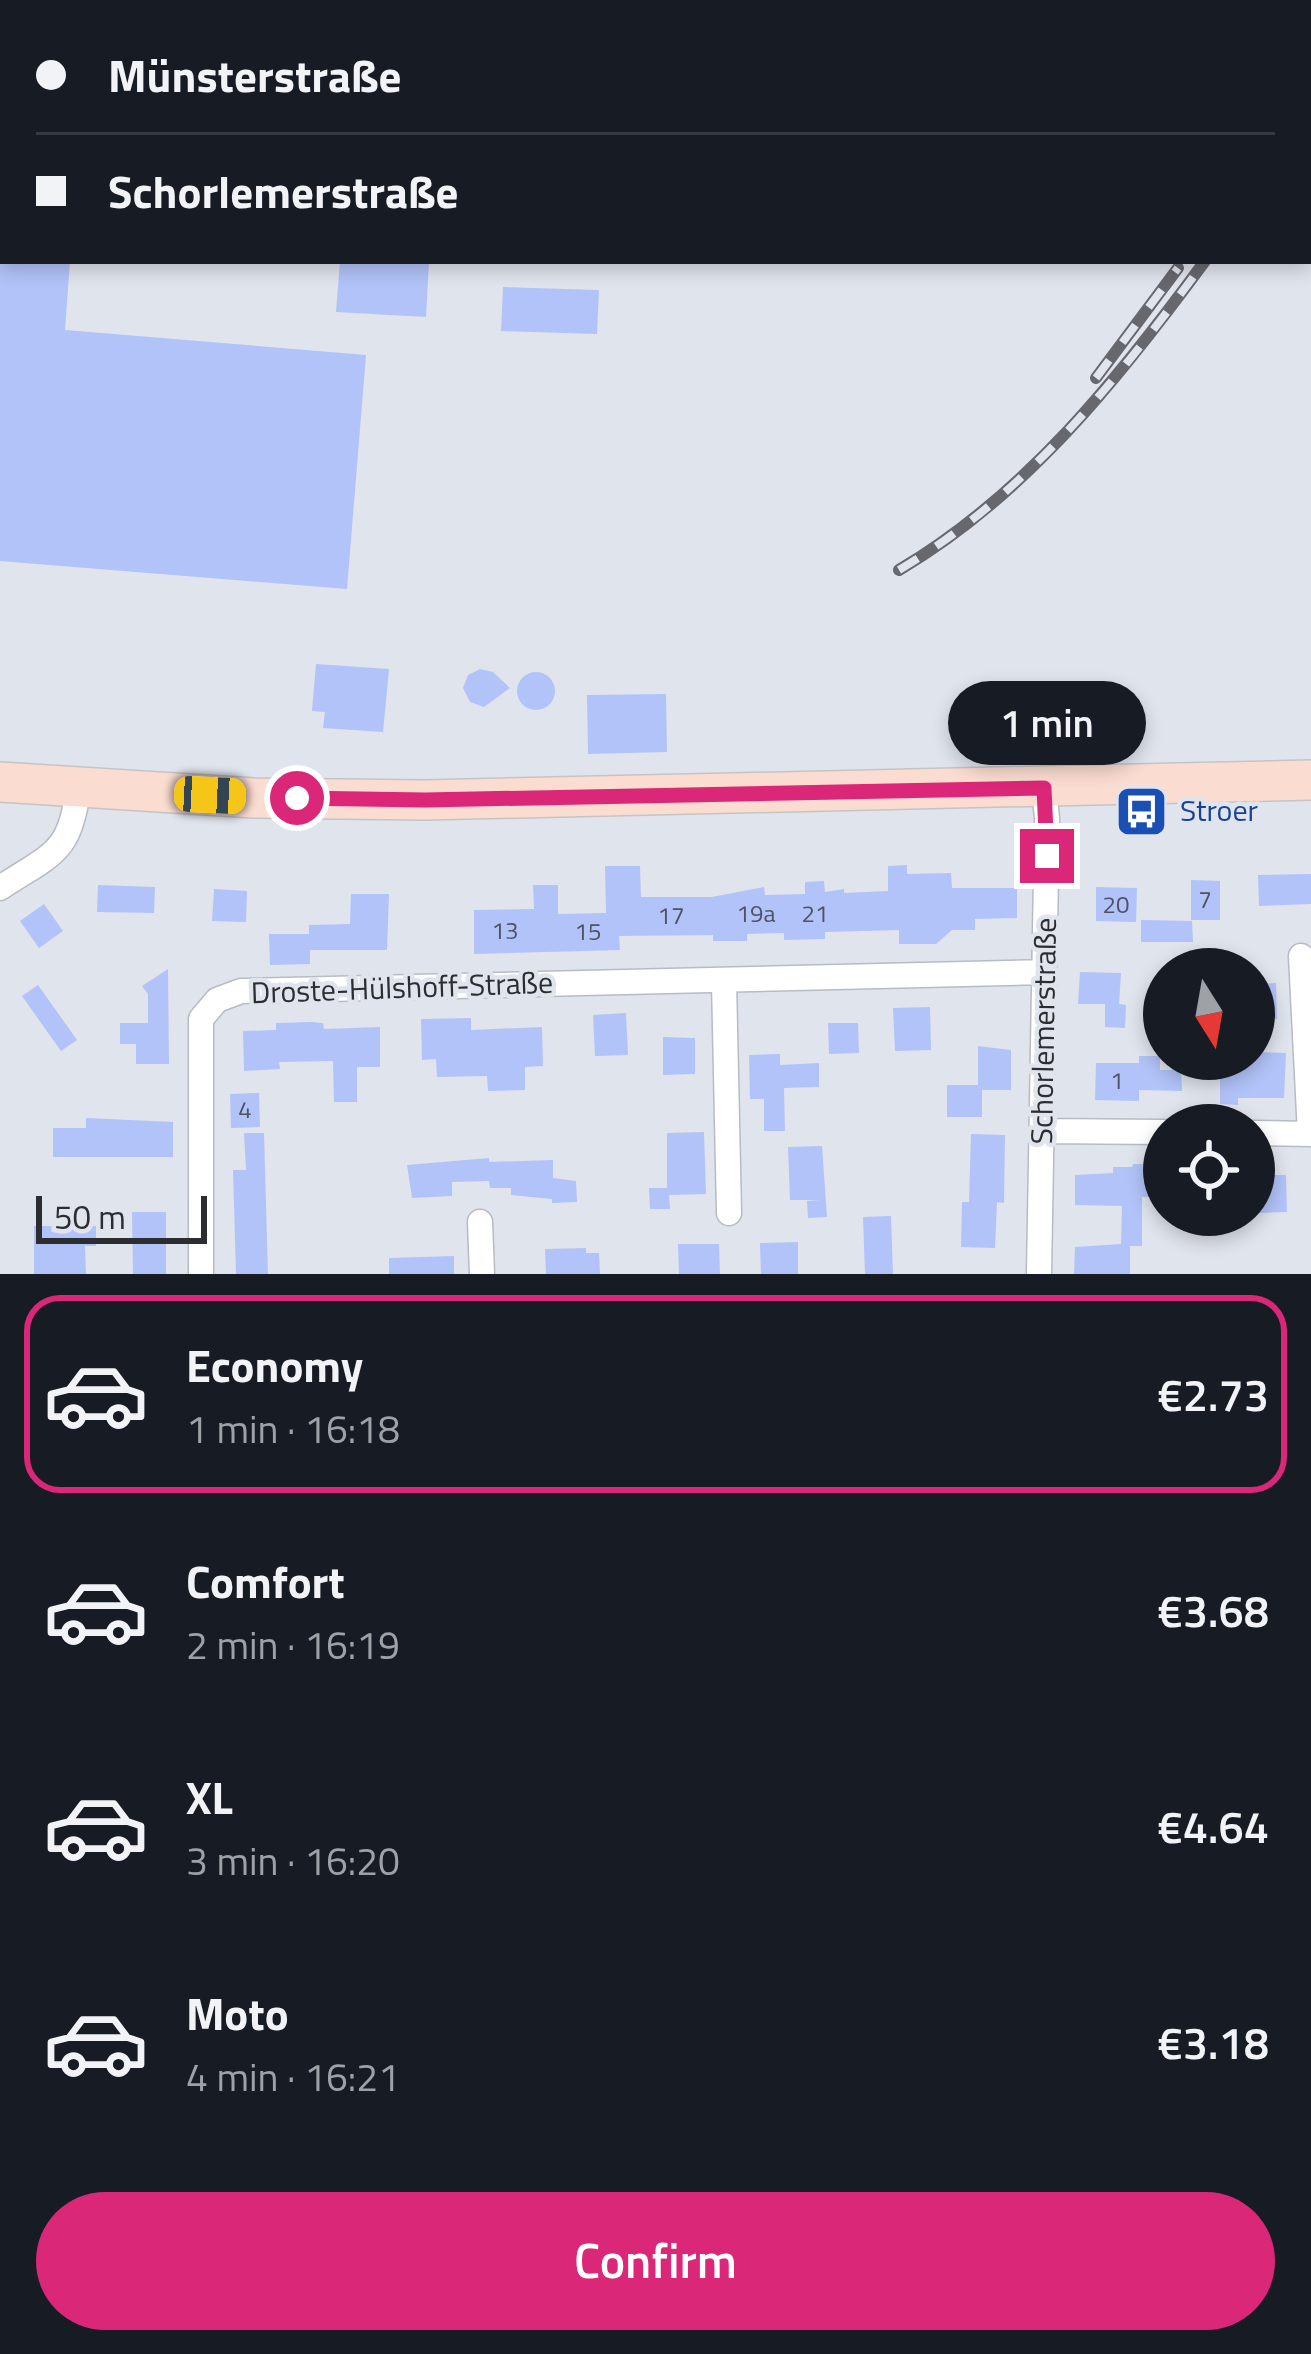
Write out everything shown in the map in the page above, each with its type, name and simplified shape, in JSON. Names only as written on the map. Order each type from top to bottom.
[{"type":"main road","points":[[0,782],[425,800],[1311,780]]},
{"type":"street","points":[[0,889],[58,849],[71,834],[78,788]]},
{"type":"street","name":"Schorlemerstraße","points":[[1040,1274],[1044,788]]},
{"type":"street","points":[[1275,1133],[1311,1134],[1301,956]]},
{"type":"street","name":"Droste-Hülshoff-Straße","points":[[201,1274],[202,1019],[217,1000],[241,991],[1046,972]]},
{"type":"street","points":[[724,981],[729,1213]]},
{"type":"street","points":[[1043,1131],[1143,1132]]},
{"type":"street","points":[[480,1222],[482,1274]]},
{"type":"building","points":[[0,264],[70,264],[65,330],[366,355],[347,589],[0,561]]},
{"type":"building","points":[[340,264],[429,264],[426,317],[336,312]]},
{"type":"building","points":[[503,287],[599,290],[597,334],[501,331]]},
{"type":"building","points":[[316,664],[389,669],[383,732],[323,728],[325,712],[312,711]]},
{"type":"building","points":[[480,669],[493,672],[510,688],[484,707],[470,702],[463,688],[468,675]]},
{"type":"building","points":[[536,672],[550,677],[555,691],[550,705],[536,710],[522,705],[517,691],[522,677]]},
{"type":"building","points":[[666,694],[667,752],[588,754],[587,695]]},
{"type":"building","points":[[907,865],[907,874],[951,873],[952,888],[1017,888],[1017,918],[975,919],[975,930],[952,930],[936,944],[899,944],[899,930],[825,932],[825,939],[784,940],[784,933],[747,934],[747,941],[713,941],[713,935],[619,936],[620,950],[474,954],[474,910],[534,909],[533,885],[558,885],[558,914],[606,913],[605,866],[640,866],[641,897],[712,897],[764,887],[765,895],[805,894],[805,882],[824,881],[825,892],[888,891],[888,866]]},
{"type":"building","points":[[1311,874],[1311,904],[1259,906],[1258,875]]},
{"type":"building","points":[[1191,880],[1220,881],[1220,920],[1191,920]]},
{"type":"building","points":[[98,885],[155,887],[154,913],[97,912]]},
{"type":"building","points":[[1096,887],[1137,888],[1136,922],[1096,921]]},
{"type":"building","points":[[214,889],[247,891],[246,922],[212,921]]},
{"type":"building","points":[[351,894],[389,894],[387,950],[310,950],[310,964],[270,965],[269,934],[309,934],[309,925],[350,924]]},
{"type":"building","points":[[44,904],[63,931],[39,948],[20,921]]},
{"type":"building","points":[[1141,920],[1192,921],[1193,942],[1141,942]]},
{"type":"building","points":[[168,969],[169,1064],[136,1064],[136,1044],[120,1044],[120,1023],[148,1023],[148,994],[142,986]]},
{"type":"building","points":[[1080,972],[1121,973],[1119,1004],[1126,1005],[1125,1028],[1105,1027],[1105,1004],[1078,1004]]},
{"type":"building","points":[[38,985],[77,1040],[61,1051],[22,996]]},
{"type":"building","points":[[930,1007],[931,1050],[895,1051],[893,1008]]},
{"type":"building","points":[[626,1013],[628,1055],[595,1056],[593,1015]]},
{"type":"building","points":[[471,1018],[471,1030],[542,1027],[543,1066],[525,1067],[525,1090],[488,1091],[487,1076],[437,1077],[436,1059],[422,1060],[421,1019]]},
{"type":"building","points":[[276,1023],[323,1023],[324,1029],[380,1027],[380,1067],[357,1067],[357,1102],[334,1102],[333,1061],[279,1062],[280,1069],[244,1071],[243,1031],[276,1030]]},
{"type":"building","points":[[828,1023],[858,1023],[859,1053],[829,1054]]},
{"type":"building","points":[[663,1037],[695,1038],[695,1074],[663,1075]]},
{"type":"building","points":[[978,1046],[1011,1050],[1011,1090],[982,1090],[982,1117],[947,1117],[947,1085],[978,1085]]},
{"type":"building","points":[[1275,1053],[1286,1053],[1284,1098],[1238,1098],[1238,1104],[1220,1104],[1220,1080],[1275,1080]]},
{"type":"building","points":[[780,1054],[780,1065],[819,1063],[819,1087],[784,1088],[785,1131],[764,1131],[764,1099],[750,1099],[749,1055]]},
{"type":"building","points":[[1143,1056],[1143,1080],[1181,1080],[1182,1091],[1139,1090],[1139,1101],[1095,1100],[1096,1063],[1139,1063]]},
{"type":"building","points":[[259,1093],[260,1127],[231,1128],[230,1094]]},
{"type":"building","points":[[86,1118],[173,1122],[173,1157],[53,1157],[53,1128],[86,1128]]},
{"type":"building","points":[[704,1132],[706,1194],[669,1195],[670,1209],[650,1209],[649,1188],[667,1188],[667,1133]]},
{"type":"building","points":[[244,1133],[264,1133],[268,1274],[236,1274],[233,1170],[246,1170]]},
{"type":"building","points":[[971,1134],[1005,1135],[1004,1203],[997,1202],[995,1248],[961,1247],[962,1202],[969,1202]]},
{"type":"building","points":[[822,1146],[827,1217],[808,1218],[807,1201],[820,1200],[790,1200],[788,1147]]},
{"type":"building","points":[[489,1158],[489,1162],[553,1160],[553,1178],[576,1181],[577,1202],[552,1203],[552,1199],[511,1195],[511,1188],[490,1188],[489,1181],[452,1182],[452,1196],[412,1198],[407,1165]]},
{"type":"building","points":[[1143,1164],[1143,1197],[1142,1246],[1130,1246],[1130,1274],[1074,1274],[1075,1247],[1121,1244],[1122,1206],[1075,1205],[1075,1175]]},
{"type":"building","points":[[1275,1175],[1286,1175],[1287,1212],[1275,1212]]},
{"type":"building","points":[[132,1212],[166,1212],[166,1274],[133,1274]]},
{"type":"building","points":[[891,1216],[893,1274],[865,1274],[863,1217]]},
{"type":"building","points":[[34,1226],[96,1226],[96,1246],[85,1246],[86,1274],[34,1274]]},
{"type":"building","points":[[798,1242],[798,1274],[761,1274],[760,1243]]},
{"type":"building","points":[[678,1244],[719,1244],[720,1274],[679,1274]]},
{"type":"building","points":[[586,1248],[586,1253],[599,1253],[600,1274],[546,1274],[545,1249]]},
{"type":"building","points":[[454,1256],[454,1274],[389,1274],[389,1258]]},
{"type":"railway","points":[[899,570],[988,507],[1029,470],[1104,390],[1203,264]]},
{"type":"railway","points":[[1096,378],[1178,268]]},
{"type":"place","name":"Stroer","points":[[1141,811]]},
{"type":"route","points":[[297,798],[425,800],[1044,788],[1047,856]]}]
